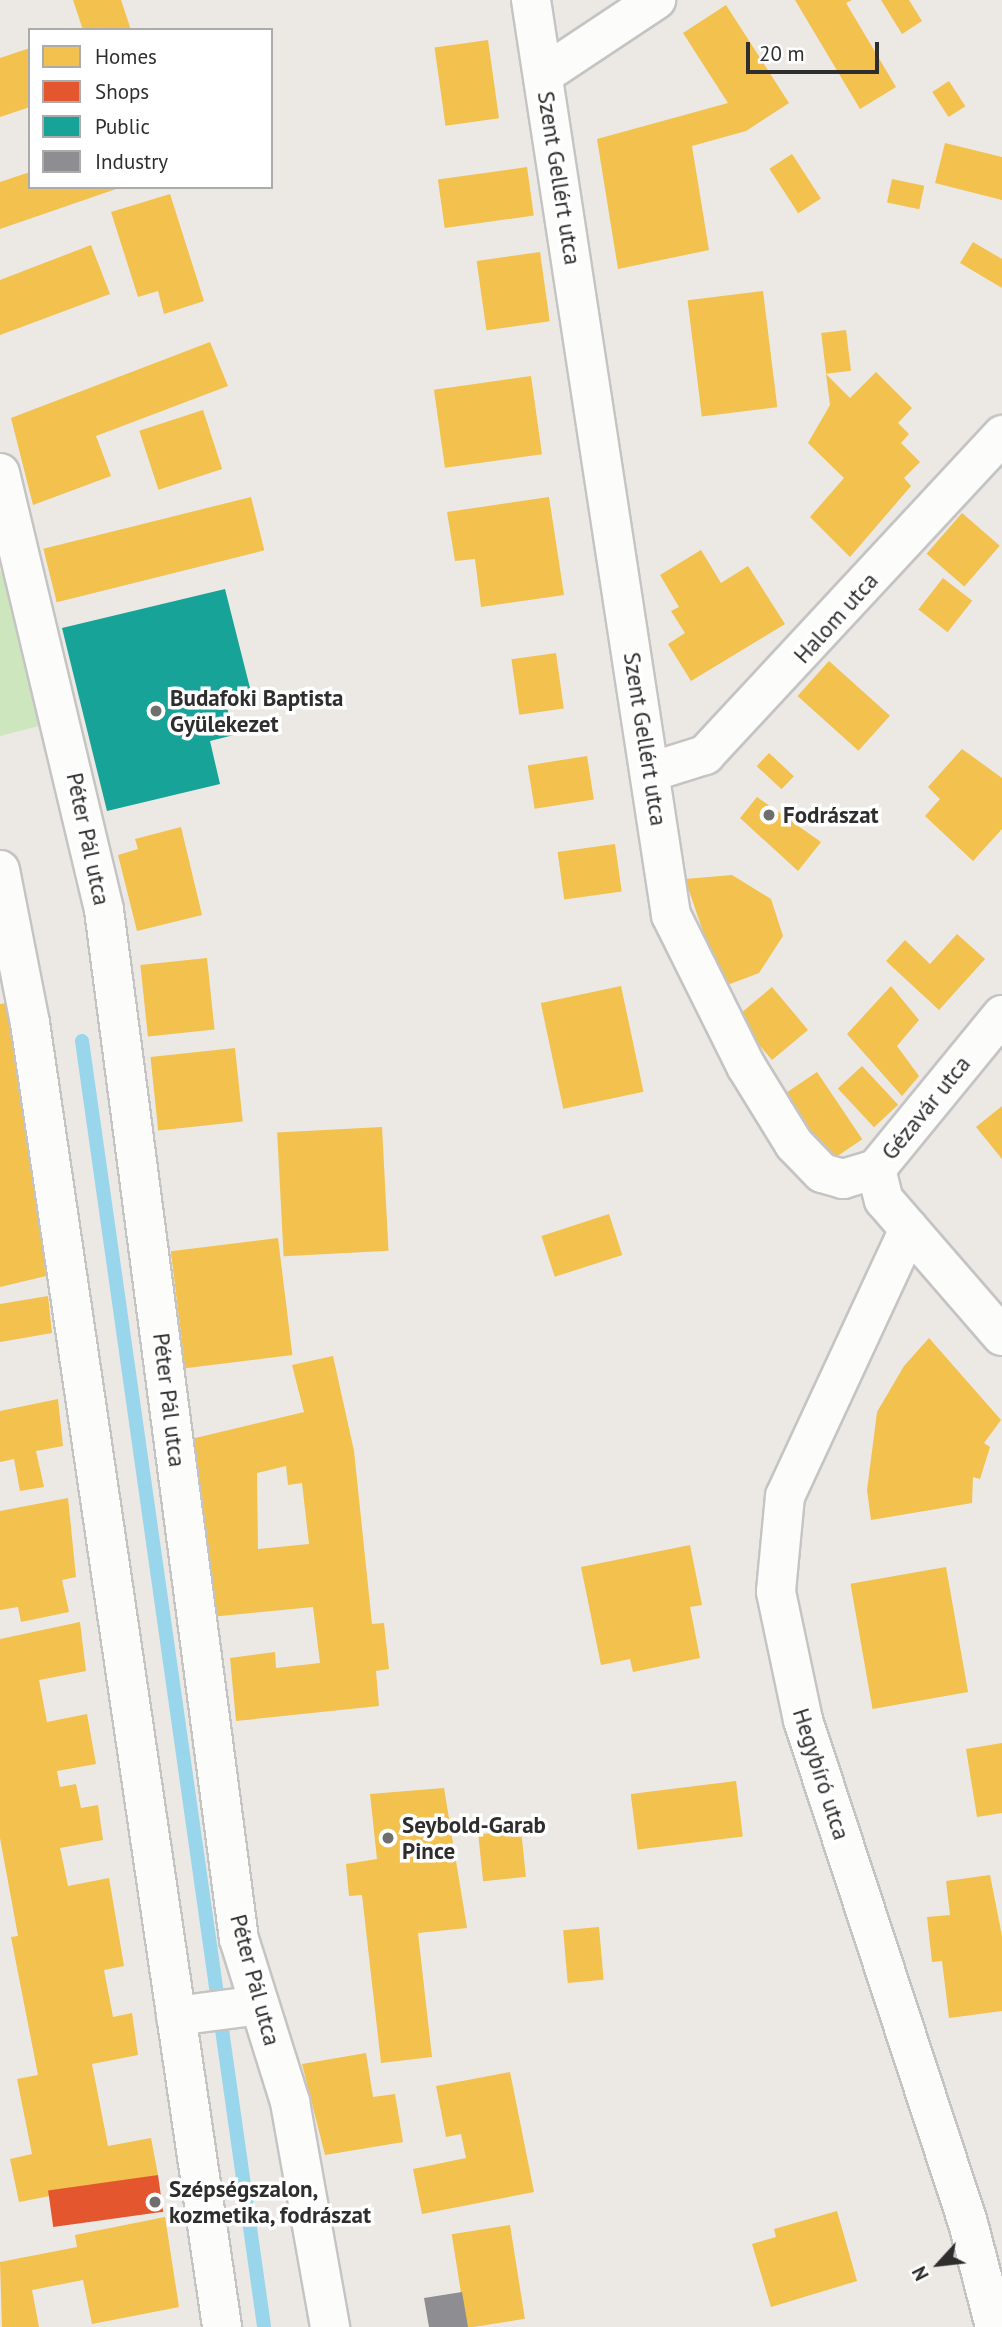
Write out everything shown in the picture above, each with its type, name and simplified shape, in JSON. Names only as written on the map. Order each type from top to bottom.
[{"type":"street","name":"Szent Gellért utca","points":[[531,0],[671,915],[746,1066],[794,1144],[822,1173],[842,1180],[876,1169]]},
{"type":"street","points":[[543,75],[656,0]]},
{"type":"street","name":"Halom utca","points":[[651,772],[705,755],[1002,435]]},
{"type":"street","name":"Péter Pál utca","points":[[0,473],[6,523],[104,910],[240,1939],[302,2158],[330,2327]]},
{"type":"street","points":[[0,870],[30,1023],[222,2327]]},
{"type":"street","name":"Gézavár utca","points":[[876,1169],[1002,1015]]},
{"type":"street","points":[[876,1169],[884,1200],[1002,1336]]},
{"type":"street","name":"Hegybíró utca","points":[[909,1229],[785,1496],[776,1592],[803,1720],[968,2223],[995,2327]]},
{"type":"street","points":[[176,2016],[260,2006]]},
{"type":"green space","points":[[0,570],[9,585],[43,725],[0,736]]},
{"type":"building: Homes","points":[[73,0],[121,0],[130,28],[82,28]]},
{"type":"building: Homes","points":[[795,0],[852,0],[846,3],[896,87],[860,109]]},
{"type":"building: Homes","points":[[881,0],[909,0],[922,21],[902,34]]},
{"type":"building: Homes","points":[[726,5],[789,103],[746,131],[692,146],[709,250],[618,269],[597,139],[728,103],[683,33]]},
{"type":"building: Homes","points":[[488,40],[499,118],[446,126],[435,48]]},
{"type":"building: Homes","points":[[28,49],[28,108],[0,117],[0,58]]},
{"type":"building: Homes","points":[[949,81],[965,106],[949,117],[932,92]]},
{"type":"building: Homes","points":[[945,143],[1002,157],[1002,200],[935,183]]},
{"type":"building: Homes","points":[[792,154],[821,198],[798,213],[769,169]]},
{"type":"building: Homes","points":[[527,167],[534,216],[445,228],[438,180]]},
{"type":"building: Homes","points":[[28,173],[28,189],[116,189],[0,229],[0,182]]},
{"type":"building: Homes","points":[[892,179],[924,186],[919,209],[887,202]]},
{"type":"building: Homes","points":[[170,194],[204,301],[164,314],[158,291],[138,297],[111,212]]},
{"type":"building: Homes","points":[[973,242],[1002,259],[1002,288],[960,263]]},
{"type":"building: Homes","points":[[91,245],[110,294],[0,335],[0,280]]},
{"type":"building: Homes","points":[[540,252],[550,321],[486,330],[477,261]]},
{"type":"building: Homes","points":[[763,291],[777,407],[702,416],[688,300]]},
{"type":"building: Homes","points":[[846,330],[851,371],[826,374],[821,333]]},
{"type":"building: Homes","points":[[210,342],[228,386],[96,436],[111,476],[33,505],[11,418]]},
{"type":"building: Homes","points":[[876,372],[912,408],[898,423],[909,434],[901,443],[920,462],[904,478],[911,486],[850,557],[810,517],[844,478],[808,443],[830,405],[826,374],[850,398]]},
{"type":"building: Homes","points":[[531,376],[542,454],[445,468],[434,390]]},
{"type":"building: Homes","points":[[203,410],[222,469],[158,490],[139,431]]},
{"type":"building: Homes","points":[[251,497],[264,550],[57,602],[43,549]]},
{"type":"building: Homes","points":[[549,497],[564,595],[481,607],[475,559],[455,561],[447,512]]},
{"type":"building: Homes","points":[[962,513],[1000,546],[964,587],[927,554]]},
{"type":"building: Homes","points":[[701,550],[721,583],[748,566],[785,624],[691,681],[668,644],[685,633],[671,611],[679,607],[660,575]]},
{"type":"building: Homes","points":[[943,578],[972,601],[948,632],[918,610]]},
{"type":"building: Homes","points":[[556,653],[564,708],[519,715],[511,659]]},
{"type":"building: Homes","points":[[829,661],[890,716],[858,751],[798,696]]},
{"type":"building: Homes","points":[[962,749],[1002,778],[1002,829],[973,861],[925,816],[940,799],[928,787]]},
{"type":"building: Homes","points":[[769,753],[794,776],[782,789],[757,766]]},
{"type":"building: Homes","points":[[587,756],[594,799],[535,809],[528,765]]},
{"type":"building: Homes","points":[[757,797],[821,842],[798,871],[740,818]]},
{"type":"building: Homes","points":[[181,827],[202,915],[137,931],[118,855],[138,849],[135,839]]},
{"type":"building: Homes","points":[[615,844],[622,892],[564,900],[558,852]]},
{"type":"building: Homes","points":[[732,875],[771,899],[783,936],[759,973],[722,987],[685,879]]},
{"type":"building: Homes","points":[[957,934],[985,959],[939,1010],[886,961],[905,940],[930,964]]},
{"type":"building: Homes","points":[[207,958],[215,1030],[148,1037],[140,965]]},
{"type":"building: Homes","points":[[621,986],[643,1092],[563,1109],[541,1003]]},
{"type":"building: Homes","points":[[891,986],[919,1020],[897,1046],[919,1076],[902,1096],[847,1034]]},
{"type":"building: Homes","points":[[772,987],[808,1030],[772,1060],[736,1017]]},
{"type":"building: Homes","points":[[9,1003],[46,1276],[0,1287],[0,1004]]},
{"type":"building: Homes","points":[[235,1048],[243,1122],[158,1130],[150,1057]]},
{"type":"building: Homes","points":[[862,1066],[898,1105],[874,1127],[838,1089]]},
{"type":"building: Homes","points":[[817,1072],[862,1139],[827,1163],[782,1095]]},
{"type":"building: Homes","points":[[1002,1106],[1002,1159],[976,1127]]},
{"type":"building: Homes","points":[[382,1127],[388,1251],[284,1256],[277,1132]]},
{"type":"building: Homes","points":[[609,1214],[622,1255],[555,1277],[541,1236]]},
{"type":"building: Homes","points":[[278,1238],[292,1355],[185,1368],[171,1251]]},
{"type":"building: Homes","points":[[48,1296],[52,1333],[0,1342],[0,1304]]},
{"type":"building: Homes","points":[[929,1338],[1001,1420],[984,1443],[990,1447],[980,1479],[973,1477],[972,1503],[871,1520],[867,1490],[877,1412],[904,1366]]},
{"type":"building: Homes","points":[[333,1356],[354,1451],[372,1624],[384,1623],[389,1669],[376,1671],[379,1706],[236,1721],[230,1658],[275,1652],[276,1668],[320,1663],[313,1607],[210,1617],[191,1439],[304,1412],[292,1365]],"holes":[[[286,1466],[288,1485],[302,1483],[309,1544],[258,1549],[257,1473]]]},
{"type":"building: Homes","points":[[58,1399],[63,1446],[36,1451],[44,1487],[20,1491],[14,1459],[0,1462],[0,1411]]},
{"type":"building: Homes","points":[[68,1498],[76,1577],[62,1580],[69,1612],[21,1622],[18,1607],[0,1610],[0,1511]]},
{"type":"building: Homes","points":[[690,1545],[702,1605],[690,1607],[700,1658],[633,1672],[630,1659],[601,1665],[581,1567]]},
{"type":"building: Homes","points":[[946,1567],[968,1692],[873,1709],[850,1584]]},
{"type":"building: Homes","points":[[80,1622],[86,1671],[39,1680],[47,1722],[87,1714],[96,1764],[57,1771],[60,1787],[76,1784],[81,1808],[98,1805],[103,1840],[60,1848],[68,1886],[109,1878],[124,1966],[104,1970],[113,2017],[132,2013],[138,2055],[92,2064],[108,2146],[151,2138],[158,2175],[19,2202],[10,2159],[32,2154],[17,2079],[38,2075],[11,1937],[18,1936],[0,1838],[0,1639]]},
{"type":"building: Homes","points":[[1002,1743],[1002,1813],[977,1817],[966,1749]]},
{"type":"building: Homes","points":[[736,1781],[743,1837],[638,1850],[631,1794]]},
{"type":"building: Homes","points":[[444,1788],[467,1928],[418,1933],[432,2057],[381,2063],[362,1895],[349,1896],[346,1864],[377,1859],[370,1794]]},
{"type":"building: Homes","points":[[521,1830],[526,1877],[483,1881],[478,1834]]},
{"type":"building: Homes","points":[[990,1875],[1002,1936],[1002,2011],[949,2018],[942,1961],[932,1962],[927,1917],[950,1915],[946,1881]]},
{"type":"building: Homes","points":[[599,1927],[604,1980],[568,1983],[563,1930]]},
{"type":"building: Homes","points":[[366,2053],[373,2097],[395,2094],[403,2142],[325,2155],[302,2064]]},
{"type":"building: Homes","points":[[510,2072],[534,2192],[422,2214],[413,2169],[466,2158],[461,2134],[446,2137],[436,2086]]},
{"type":"building: Homes","points":[[837,2211],[857,2281],[771,2307],[752,2244],[776,2237],[774,2229]]},
{"type":"building: Homes","points":[[165,2217],[179,2307],[92,2324],[83,2280],[32,2290],[39,2327],[2,2327],[0,2262],[77,2247],[75,2235]]},
{"type":"building: Homes","points":[[510,2225],[525,2319],[466,2327],[452,2234]]},
{"type":"building: Shops","points":[[158,2175],[163,2212],[53,2227],[48,2190]]},
{"type":"building: Public","name":"Budafoki Baptista Gyülekezet","points":[[225,589],[250,688],[224,695],[234,735],[210,741],[220,784],[107,811],[62,628]]},
{"type":"building: Industry","points":[[462,2292],[468,2327],[429,2327],[424,2298]]},
{"type":"waterway","points":[[82,1041],[264,2327]]},
{"type":"place","name":"Budafoki Baptista Gyülekezet","points":[[156,711]]},
{"type":"place","name":"Fodrászat","points":[[769,815]]},
{"type":"place","name":"Seybold-Garab Pince","points":[[388,1838]]},
{"type":"place","name":"Szépségszalon, kozmetika, fodrászat","points":[[155,2202]]}]
